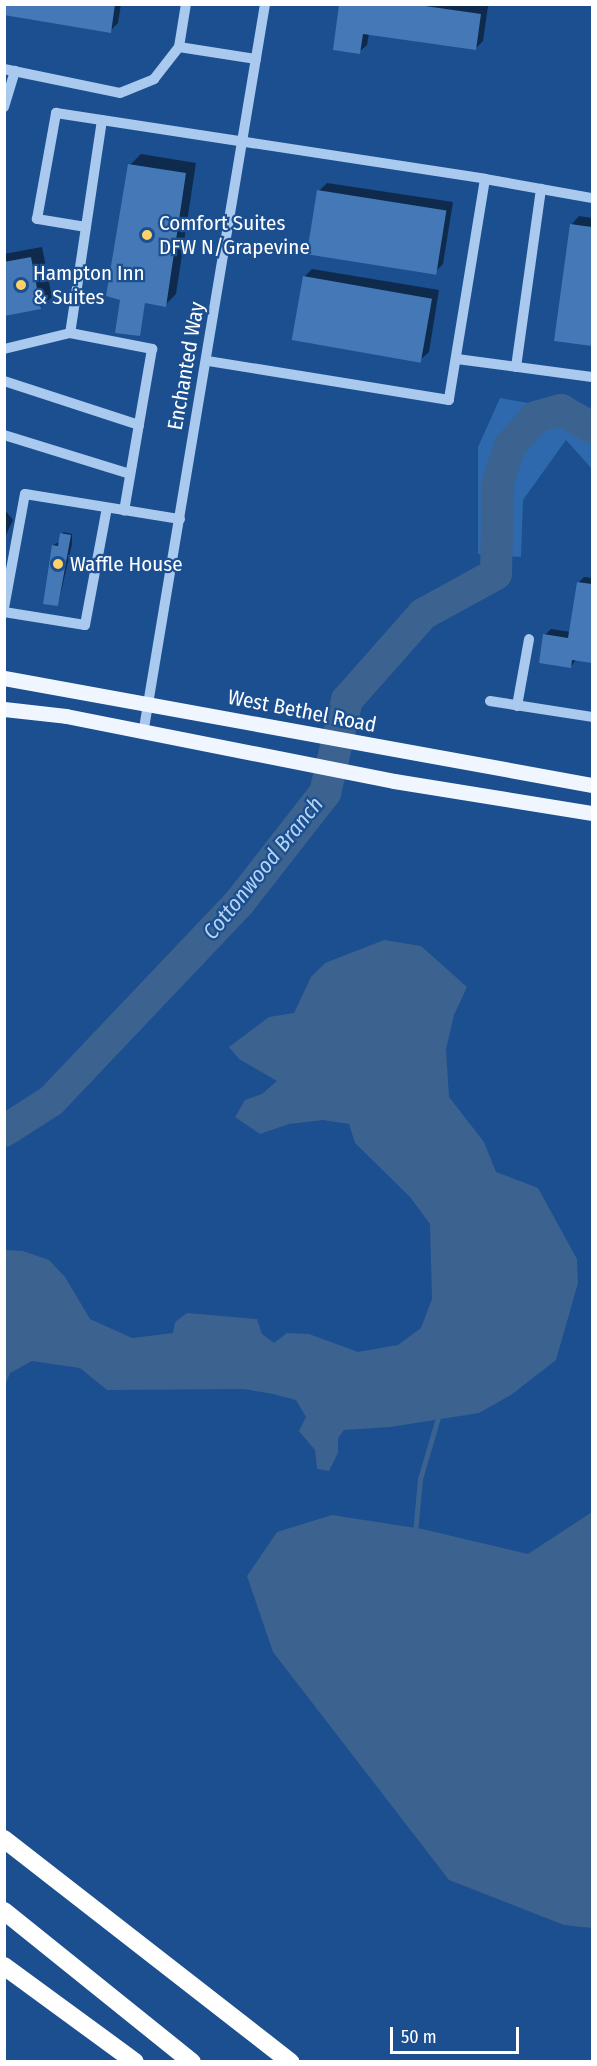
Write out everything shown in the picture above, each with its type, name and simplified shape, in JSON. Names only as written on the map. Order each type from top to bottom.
[{"type":"highway","points":[[4,1839],[290,2061]]},
{"type":"highway","points":[[4,1911],[192,2061]]},
{"type":"highway","points":[[4,1966],[135,2061]]},
{"type":"main road","name":"West Bethel Road","points":[[4,678],[592,785]]},
{"type":"main road","points":[[4,709],[66,716],[143,734],[394,781],[592,813]]},
{"type":"street","points":[[4,107],[10,70],[120,93],[154,80],[179,47],[186,4]]},
{"type":"street","name":"Enchanted Way","points":[[143,734],[244,141],[265,4]]},
{"type":"street","points":[[179,47],[256,59]]},
{"type":"street","points":[[86,227],[37,219],[56,113],[485,179],[592,198]]},
{"type":"street","points":[[70,333],[102,120]]},
{"type":"street","points":[[207,361],[449,400],[485,179]]},
{"type":"street","points":[[516,367],[541,189]]},
{"type":"street","points":[[4,349],[70,333],[152,349],[124,511]]},
{"type":"street","points":[[457,359],[592,377]]},
{"type":"street","points":[[4,381],[139,425]]},
{"type":"street","points":[[4,435],[130,474]]},
{"type":"street","points":[[107,508],[85,625],[4,610],[25,494],[180,519]]},
{"type":"street","points":[[517,706],[530,639]]},
{"type":"street","points":[[490,701],[592,717]]},
{"type":"shaded area","points":[[500,398],[592,414],[592,469],[566,440],[523,500],[521,557],[478,554],[478,447]]},
{"type":"shaded area","points":[[384,940],[421,946],[467,987],[454,1015],[446,1049],[449,1097],[484,1142],[496,1172],[538,1188],[577,1259],[578,1283],[556,1360],[511,1395],[479,1413],[390,1427],[344,1430],[338,1438],[338,1453],[329,1471],[317,1469],[315,1450],[299,1431],[306,1417],[296,1400],[244,1389],[107,1390],[80,1368],[32,1361],[10,1373],[5,1386],[5,1250],[23,1251],[49,1260],[65,1277],[90,1319],[132,1338],[173,1333],[175,1322],[187,1313],[257,1319],[262,1334],[274,1343],[287,1333],[309,1334],[358,1352],[398,1345],[421,1328],[432,1299],[430,1224],[410,1197],[355,1143],[349,1124],[323,1120],[289,1124],[260,1134],[235,1117],[245,1100],[262,1094],[277,1081],[239,1059],[229,1047],[269,1017],[294,1013],[311,977],[325,963]]},
{"type":"shaded area","points":[[592,1512],[592,1928],[564,1925],[449,1880],[273,1652],[247,1576],[277,1532],[332,1515],[422,1529],[528,1554]]},
{"type":"building","points":[[4,4],[115,4],[111,33],[4,15]]},
{"type":"building","points":[[339,5],[418,5],[481,14],[476,50],[363,34],[360,54],[333,50]]},
{"type":"building","name":"Comfort Suites DFW N/Grapevine","points":[[128,164],[186,173],[166,307],[145,303],[140,336],[115,333],[120,300],[106,296]]},
{"type":"building","points":[[317,190],[446,210],[436,275],[307,254]]},
{"type":"building","points":[[570,224],[592,227],[592,346],[554,341]]},
{"type":"building","name":"Hampton Inn & Suites","points":[[31,257],[41,309],[4,316],[4,262]]},
{"type":"building","points":[[303,276],[432,299],[421,363],[292,340]]},
{"type":"building","name":"Waffle House","points":[[60,533],[71,535],[58,606],[43,604],[52,545],[58,546]]},
{"type":"building","points":[[577,582],[592,584],[592,663],[572,660],[571,668],[539,663],[543,634],[568,638]]},
{"type":"waterway","name":"Cottonwood Branch","points":[[4,1131],[51,1101],[239,903],[325,793],[347,700],[423,614],[496,574],[498,482],[510,446],[536,417],[561,410],[592,428]]},
{"type":"waterway","points":[[415,1533],[420,1479],[439,1414]]},
{"type":"place","name":"Comfort Suites DFW N/Grapevine","points":[[147,235]]},
{"type":"place","name":"Hampton Inn & Suites","points":[[21,285]]},
{"type":"place","name":"Waffle House","points":[[58,564]]}]
